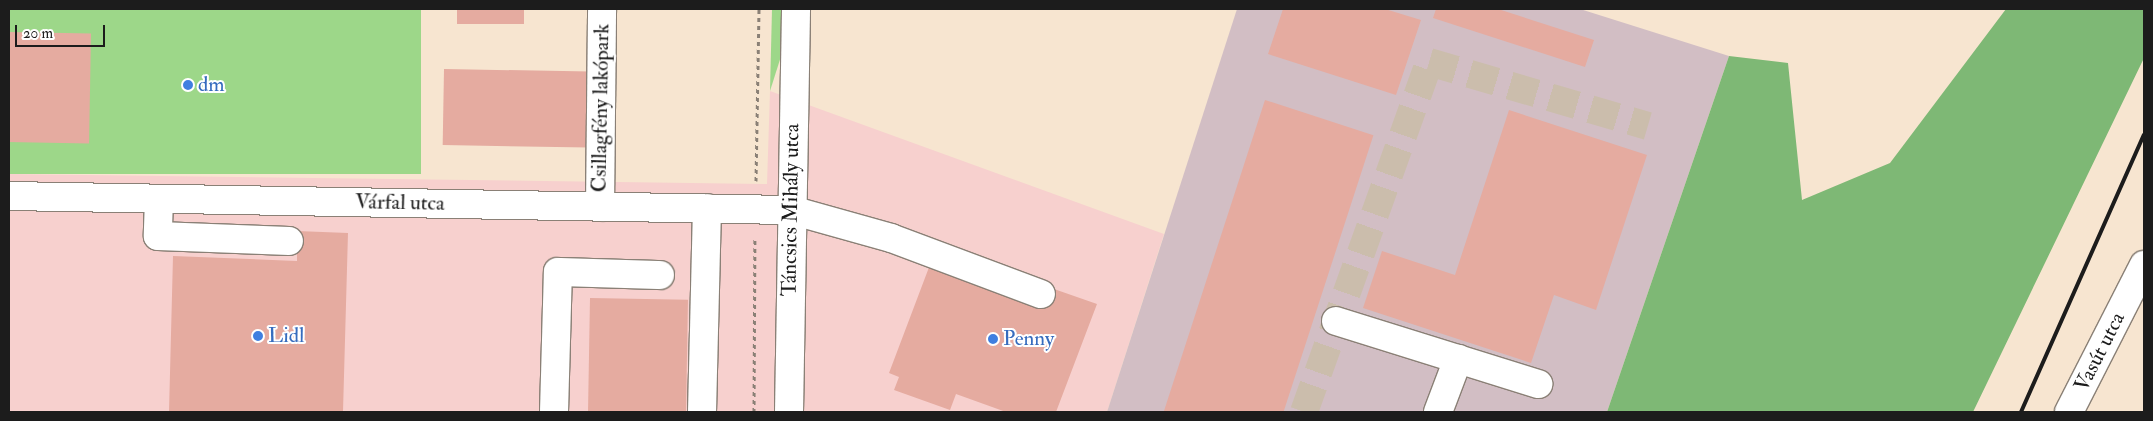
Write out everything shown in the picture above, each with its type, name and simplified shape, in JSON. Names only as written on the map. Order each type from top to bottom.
[{"type":"street","name":"Csillagfény lakópark","points":[[600,206],[602,9]]},
{"type":"street","name":"Táncsics Mihály utca","points":[[789,412],[791,210],[796,9]]},
{"type":"street","name":"Várfal utca","points":[[9,196],[791,210],[891,238],[1041,294]]},
{"type":"street","points":[[159,199],[158,236],[289,241]]},
{"type":"street","points":[[702,412],[707,208]]},
{"type":"street","name":"Vasút utca","points":[[2069,412],[2144,265]]},
{"type":"street","points":[[554,412],[558,272],[660,275]]},
{"type":"street","points":[[1336,322],[1538,384]]},
{"type":"street","points":[[1438,412],[1458,359]]},
{"type":"shaded area","points":[[1237,9],[1580,9],[1729,56],[1607,412],[1107,412]]},
{"type":"shaded area","points":[[770,91],[1164,234],[1107,412],[9,412],[9,174],[767,184]]},
{"type":"green space","points":[[9,9],[421,9],[421,174],[9,174]]},
{"type":"green space","points":[[772,9],[796,9],[770,91]]},
{"type":"green space","points":[[2006,9],[2144,9],[2144,58],[1973,412],[1607,412],[1729,56],[1788,63],[1802,200],[1890,163]]},
{"type":"building","points":[[457,9],[524,9],[524,24],[457,24]]},
{"type":"building","points":[[1283,9],[1385,9],[1421,20],[1396,95],[1268,54]]},
{"type":"building","points":[[1436,9],[1498,9],[1594,40],[1585,67],[1433,18]]},
{"type":"building","points":[[9,32],[91,33],[89,143],[9,142]]},
{"type":"building","points":[[444,69],[590,72],[589,148],[443,145]]},
{"type":"building","points":[[1265,100],[1373,135],[1283,412],[1164,412]]},
{"type":"building","points":[[1509,110],[1647,155],[1596,310],[1554,295],[1531,363],[1363,308],[1382,251],[1455,275]]},
{"type":"building","name":"Lidl","points":[[297,231],[348,233],[343,412],[169,412],[173,256],[297,261]]},
{"type":"building","name":"Penny","points":[[931,262],[1048,306],[1054,289],[1097,304],[1056,412],[1006,412],[956,394],[950,410],[894,390],[899,377],[889,373]]},
{"type":"building","points":[[590,298],[688,300],[686,412],[588,412]]},
{"type":"tunnel","points":[[1304,412],[1429,62],[1648,126]]},
{"type":"railway","points":[[2021,412],[2144,135]]},
{"type":"place","name":"dm","points":[[188,85]]},
{"type":"place","name":"Lidl","points":[[258,336]]},
{"type":"place","name":"Penny","points":[[993,339]]}]
